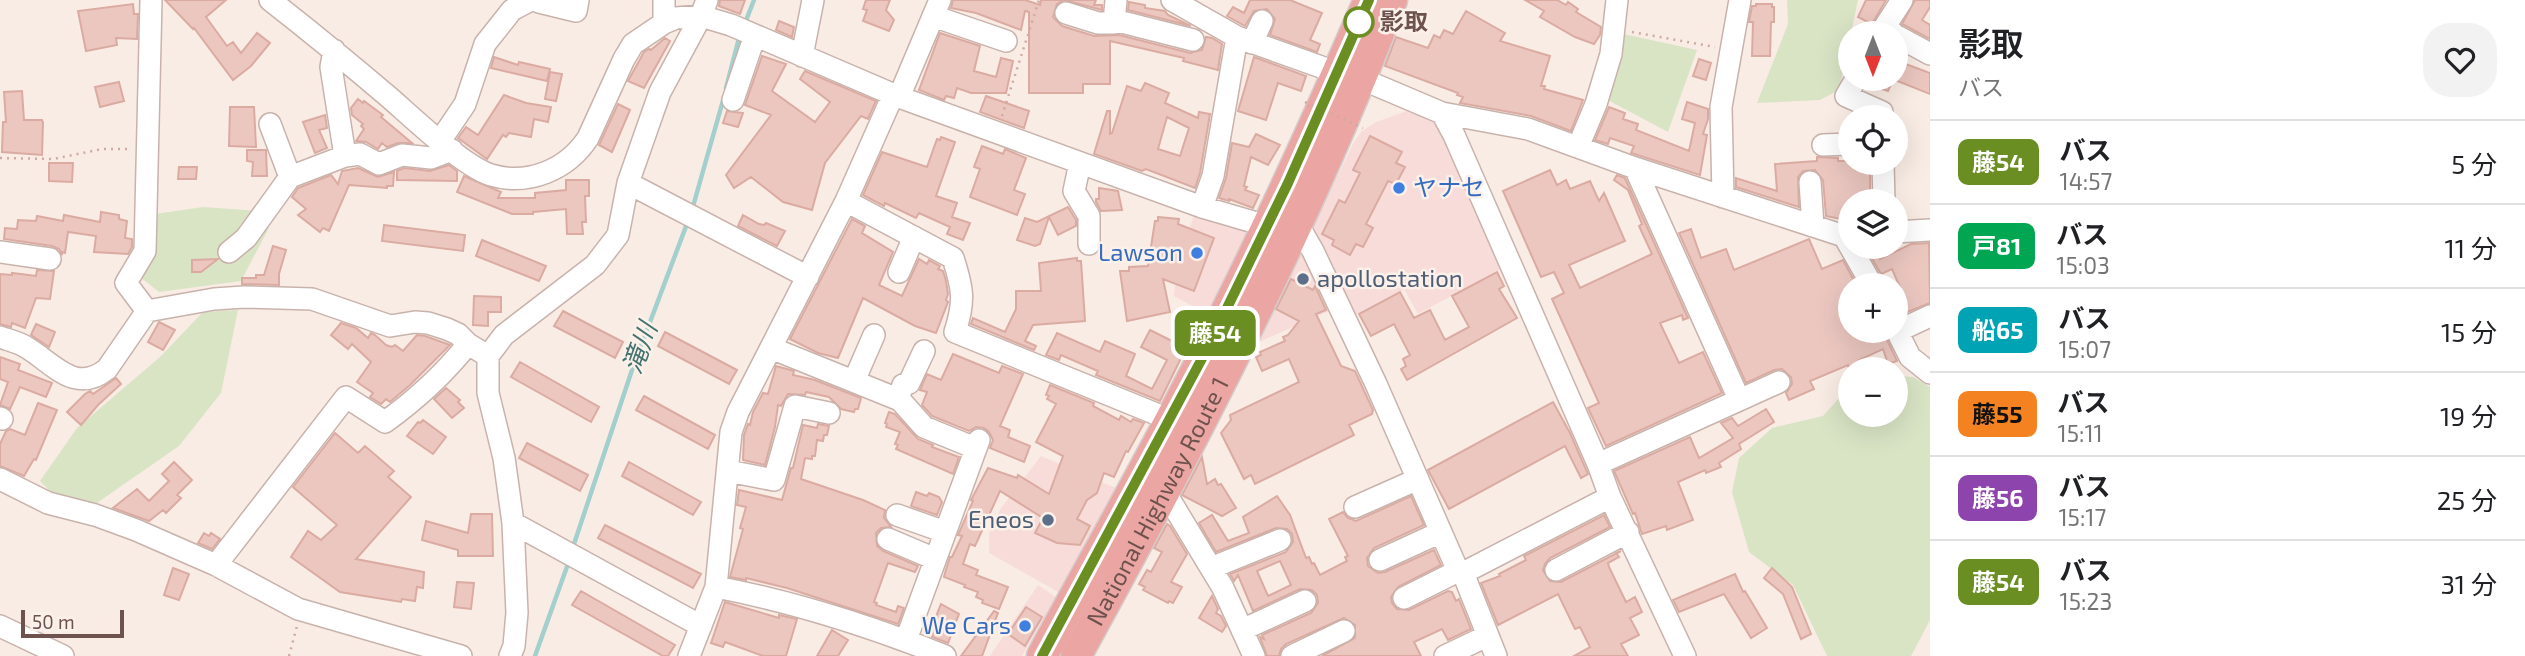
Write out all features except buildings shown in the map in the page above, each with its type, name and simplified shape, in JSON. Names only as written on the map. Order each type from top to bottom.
[{"type":"highway","name":"National Highway Route 1","points":[[1083,654],[1165,492],[1286,230],[1346,74],[1368,0]]},
{"type":"highway","name":"National Highway Route 1","points":[[1346,74],[1392,0]]},
{"type":"highway","name":"National Highway Route 1","points":[[1042,656],[1171,420],[1286,230]]},
{"type":"street","points":[[147,311],[127,283],[145,251],[151,0]]},
{"type":"street","points":[[270,0],[480,171],[504,178],[534,177],[556,168],[575,155],[588,138],[633,44],[664,23],[704,8]]},
{"type":"street","points":[[229,252],[246,238],[290,177],[345,156],[360,154],[379,164],[402,155],[431,158],[446,145],[465,104],[485,44],[512,10],[531,0]]},
{"type":"street","points":[[537,0],[576,11],[578,0]]},
{"type":"street","points":[[664,0],[664,23]]},
{"type":"street","points":[[802,56],[813,0]]},
{"type":"street","points":[[1578,147],[1596,104],[1611,54],[1617,0]]},
{"type":"street","points":[[1723,197],[1721,107],[1740,0]]},
{"type":"street","points":[[1893,21],[1902,0]]},
{"type":"street","points":[[1171,33],[1175,2],[1245,40],[1346,74],[1442,114],[1528,129],[1635,168],[1838,233]]},
{"type":"street","points":[[704,8],[757,37],[896,96],[1202,207],[1286,230],[1313,251],[1377,384],[1496,656]]},
{"type":"street","points":[[510,656],[514,646],[517,613],[513,523],[504,458],[488,393],[488,356],[504,335],[595,265],[618,235],[628,183],[660,92],[704,8]]},
{"type":"street","points":[[689,656],[716,587],[731,432],[738,412],[846,201],[937,8],[997,42]]},
{"type":"street","points":[[1066,13],[1098,23],[1114,23],[1115,10],[1193,40]]},
{"type":"street","points":[[1202,207],[1213,176],[1245,40],[1262,21]]},
{"type":"street","points":[[733,100],[757,37]]},
{"type":"street","points":[[1908,42],[1930,54]]},
{"type":"street","points":[[334,50],[331,67],[345,156]]},
{"type":"street","points":[[1849,91],[1846,96],[1866,105]]},
{"type":"street","points":[[1442,114],[1454,135],[1610,497],[1685,656]]},
{"type":"street","points":[[270,124],[290,177]]},
{"type":"street","points":[[1823,145],[1838,144]]},
{"type":"street","points":[[1080,163],[1074,191],[1089,216],[1089,244]]},
{"type":"street","points":[[1635,168],[1739,399]]},
{"type":"street","points":[[1811,182],[1813,226]]},
{"type":"street","points":[[628,183],[808,277]]},
{"type":"street","points":[[846,201],[953,258],[963,309],[955,332],[1171,420]]},
{"type":"street","points":[[1908,231],[1930,230]]},
{"type":"street","points":[[899,272],[914,237]]},
{"type":"street","points":[[0,252],[50,259]]},
{"type":"street","points":[[0,337],[23,345],[63,373],[81,380],[107,369],[147,311],[214,299],[313,299],[390,326],[415,322],[428,324],[458,334],[468,344],[488,356]]},
{"type":"street","points":[[1908,324],[1930,316]]},
{"type":"street","points":[[854,381],[874,335]]},
{"type":"street","points":[[1903,343],[1910,357],[1930,373]]},
{"type":"street","points":[[215,565],[346,397],[386,422],[442,374],[468,344]]},
{"type":"street","points":[[771,348],[898,399],[924,427],[977,444],[906,640]]},
{"type":"street","points":[[898,399],[903,385],[909,383],[924,351]]},
{"type":"street","points":[[1598,464],[1779,382]]},
{"type":"street","points":[[728,471],[774,480],[795,406],[829,413]]},
{"type":"street","points":[[0,479],[48,503],[95,515],[136,530],[215,565],[302,610],[461,656]]},
{"type":"street","points":[[1355,507],[1418,479]]},
{"type":"street","points":[[1165,492],[1223,588],[1254,656]]},
{"type":"street","points":[[1404,598],[1610,497]]},
{"type":"street","points":[[897,515],[945,532]]},
{"type":"street","points":[[513,523],[702,626]]},
{"type":"street","points":[[1390,560],[1441,532]]},
{"type":"street","points":[[1556,570],[1628,532]]},
{"type":"street","points":[[888,539],[935,559]]},
{"type":"street","points":[[1211,568],[1270,539]]},
{"type":"street","points":[[716,587],[777,598],[906,640],[945,656]]},
{"type":"street","points":[[1242,630],[1305,601]]},
{"type":"street","points":[[0,626],[63,656]]},
{"type":"street","points":[[1292,656],[1344,631]]},
{"type":"street","points":[[1445,656],[1487,635]]},
{"type":"path","points":[[997,133],[1039,0]]},
{"type":"path","points":[[1614,29],[1732,50]]},
{"type":"path","points":[[1305,102],[1363,128]]},
{"type":"path","points":[[0,158],[53,159],[102,149],[148,149]]},
{"type":"path","points":[[289,656],[302,610]]},
{"type":"shaded area","name":"ヤナセ","points":[[1407,111],[1431,117],[1436,121],[1504,267],[1418,314],[1404,289],[1350,317],[1309,234],[1362,131],[1376,122]]},
{"type":"shaded area","points":[[1195,212],[1247,233],[1207,314],[1174,296],[1177,265]]},
{"type":"shaded area","name":"apollostation","points":[[1302,247],[1334,309],[1252,345]]},
{"type":"shaded area","name":"Eneos","points":[[1041,456],[1118,489],[1060,593],[989,553],[989,533],[1001,508]]},
{"type":"shaded area","name":"We Cars","points":[[1038,585],[1056,597],[1022,656],[990,656]]},
{"type":"green space","points":[[1787,0],[1858,0],[1854,21],[1838,21],[1838,91],[1820,100],[1757,103],[1788,24]]},
{"type":"green space","points":[[1619,33],[1697,50],[1668,132],[1604,98]]},
{"type":"green space","points":[[203,207],[258,211],[269,228],[241,281],[159,292],[140,277],[156,252],[155,214]]},
{"type":"green space","points":[[238,310],[221,393],[179,446],[94,505],[51,492],[40,481],[77,428],[160,357],[203,312]]},
{"type":"green space","points":[[1908,377],[1930,387],[1930,620],[1911,656],[1827,656],[1793,585],[1749,552],[1732,492],[1739,458],[1772,428],[1823,416],[1838,399],[1838,427],[1908,427]]},
{"type":"waterway","name":"滝川","points":[[745,23],[754,0]]},
{"type":"waterway","name":"滝川","points":[[726,88],[739,38]]},
{"type":"waterway","name":"滝川","points":[[692,210],[724,97]]},
{"type":"waterway","name":"滝川","points":[[572,550],[632,370],[688,221]]},
{"type":"waterway","name":"滝川","points":[[535,656],[569,561]]},
{"type":"bus line","name":"藤54","points":[[1042,656],[1205,353],[1288,183],[1369,0]]},
{"type":"place","name":"影取","points":[[1359,22]]},
{"type":"place","name":"ヤナセ","points":[[1399,188]]},
{"type":"place","name":"Lawson","points":[[1197,253]]},
{"type":"place","name":"apollostation","points":[[1303,279]]},
{"type":"place","name":"Eneos","points":[[1048,520]]},
{"type":"place","name":"We Cars","points":[[1025,626]]}]
